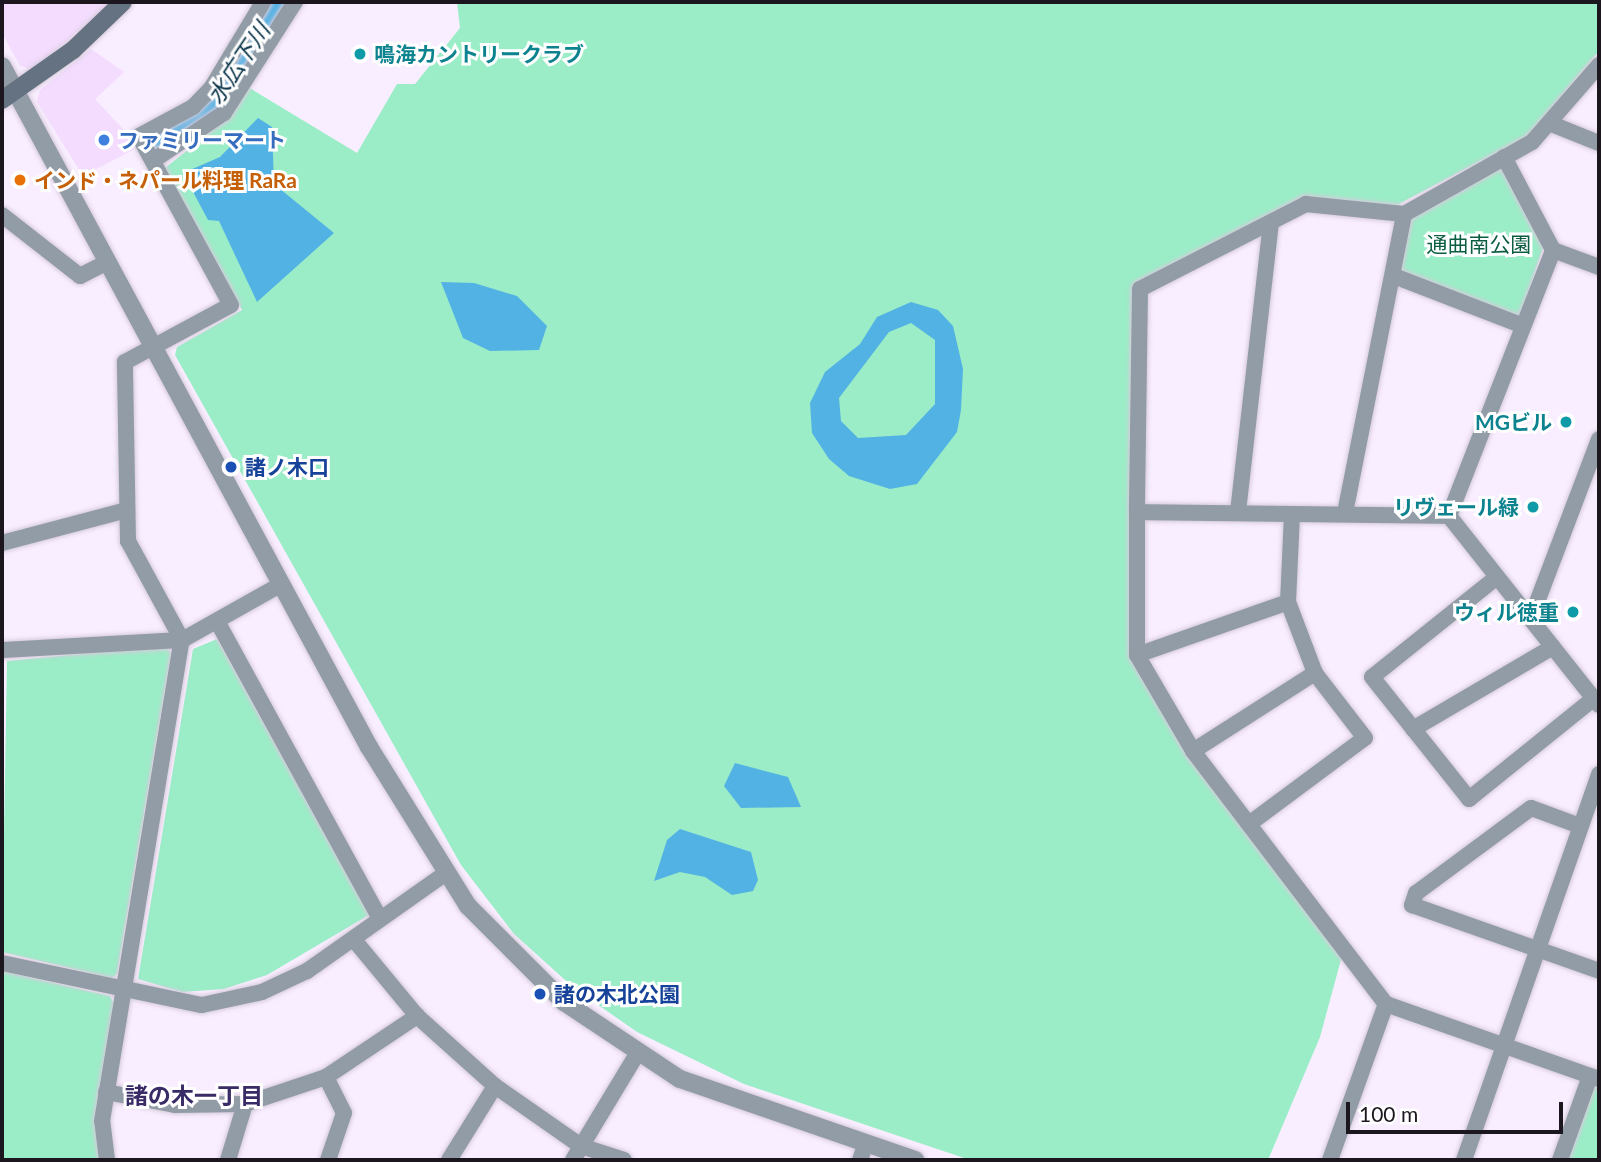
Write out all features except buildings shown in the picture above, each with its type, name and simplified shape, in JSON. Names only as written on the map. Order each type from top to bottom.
[{"type":"main road","points":[[9,96],[73,50],[123,2]]},
{"type":"street","points":[[107,1160],[106,1092],[183,640],[128,541],[125,362],[232,305],[139,136],[193,107],[212,87],[264,2]]},
{"type":"street","points":[[154,160],[224,113],[295,2]]},
{"type":"street","points":[[1560,1160],[1595,1078],[1386,1004],[1194,751],[1137,655],[1136,512],[1140,289],[1306,204],[1404,214],[1504,157],[1549,123],[1599,65]]},
{"type":"street","points":[[2,66],[9,96],[107,262],[280,585],[443,875],[531,973],[637,1054],[722,1096],[863,1152],[915,1160]]},
{"type":"street","points":[[1549,123],[1599,144]]},
{"type":"street","points":[[1504,157],[1553,250],[1599,267]]},
{"type":"street","points":[[1345,513],[1394,276],[1404,214]]},
{"type":"street","points":[[2,215],[80,276],[107,262]]},
{"type":"street","points":[[1238,512],[1271,223]]},
{"type":"street","points":[[1449,516],[1521,325],[1553,250]]},
{"type":"street","points":[[1394,276],[1521,325]]},
{"type":"street","points":[[1531,618],[1599,439]]},
{"type":"street","points":[[2,543],[127,510]]},
{"type":"street","points":[[1136,512],[1449,516]]},
{"type":"street","points":[[1249,824],[1365,738],[1315,673],[1288,603],[1292,514]]},
{"type":"street","points":[[1449,516],[1596,702],[1469,799],[1372,677],[1497,577]]},
{"type":"street","points":[[2,650],[183,640],[280,585]]},
{"type":"street","points":[[1137,655],[1288,603]]},
{"type":"street","points":[[217,621],[379,917]]},
{"type":"street","points":[[1413,729],[1553,647]]},
{"type":"street","points":[[1194,751],[1315,673]]},
{"type":"street","points":[[1464,1160],[1599,774]]},
{"type":"street","points":[[1580,826],[1531,808],[1416,893],[1412,905],[1599,971]]},
{"type":"street","points":[[2,963],[123,992],[202,1005],[250,995],[307,971],[355,941],[379,917],[443,875]]},
{"type":"street","points":[[355,941],[418,1016],[495,1086],[577,1153],[624,1160]]},
{"type":"street","points":[[1331,1160],[1386,1004]]},
{"type":"street","points":[[106,1092],[175,1105],[245,1104],[326,1077],[418,1016]]},
{"type":"street","points":[[577,1153],[637,1054]]},
{"type":"street","points":[[326,1077],[344,1113],[328,1160]]},
{"type":"street","points":[[449,1160],[495,1086]]},
{"type":"street","points":[[228,1160],[245,1104]]},
{"type":"shaded area","points":[[2,2],[112,2],[33,69],[20,66],[2,33]]},
{"type":"shaded area","points":[[91,49],[124,72],[95,99],[134,141],[133,150],[83,176],[37,102],[40,90]]},
{"type":"green space","name":"鳴海カントリークラブ","points":[[457,2],[1599,2],[1599,51],[1526,137],[1397,205],[1305,198],[1133,285],[1130,657],[1342,956],[1320,1037],[1268,1160],[970,1160],[744,1084],[637,1032],[574,988],[514,934],[461,865],[175,355],[177,347],[242,310],[165,168],[224,121],[248,87],[357,153],[397,84],[415,84],[460,28]]},
{"type":"green space","name":"通曲南公園","points":[[1496,167],[1505,170],[1544,245],[1520,316],[1513,319],[1405,278],[1400,270],[1413,215]]},
{"type":"green space","points":[[217,639],[369,915],[267,975],[224,989],[182,992],[138,979],[193,649]]},
{"type":"green space","points":[[165,646],[171,653],[117,974],[112,978],[2,952],[7,661]]},
{"type":"green space","points":[[2,971],[110,996],[114,1004],[101,1160],[2,1160]]},
{"type":"green space","points":[[1599,1084],[1599,1160],[1565,1160],[1591,1088]]},
{"type":"water","points":[[258,118],[272,127],[274,184],[334,233],[257,302],[219,221],[208,220],[183,173],[220,157]]},
{"type":"water","points":[[441,282],[474,283],[517,296],[547,326],[539,350],[490,351],[463,338]]},
{"type":"water","points":[[911,302],[938,310],[953,326],[963,369],[957,432],[917,484],[890,489],[849,476],[829,459],[812,433],[810,403],[825,372],[860,344],[877,317]],"holes":[[[911,323],[935,340],[935,404],[906,435],[858,438],[841,421],[839,398],[889,332]]]},
{"type":"water","points":[[735,763],[788,777],[801,807],[741,808],[724,786]]},
{"type":"water","points":[[680,829],[751,852],[758,880],[753,891],[732,895],[705,877],[680,872],[654,881],[667,840]]},
{"type":"waterway","name":"水広下川","points":[[158,143],[214,105],[279,2]]},
{"type":"place","name":"鳴海カントリークラブ","points":[[360,54]]},
{"type":"place","name":"ファミリーマート","points":[[104,140]]},
{"type":"place","name":"インド・ネパール料理 RaRa","points":[[20,180]]},
{"type":"place","name":"MGビル","points":[[1566,422]]},
{"type":"place","name":"諸ノ木口","points":[[231,467]]},
{"type":"place","name":"リヴェール緑","points":[[1533,507]]},
{"type":"place","name":"ウィル徳重","points":[[1573,612]]},
{"type":"place","name":"諸の木北公園","points":[[540,994]]},
{"type":"district","name":"諸の木一丁目","points":[[194,1095]]}]
